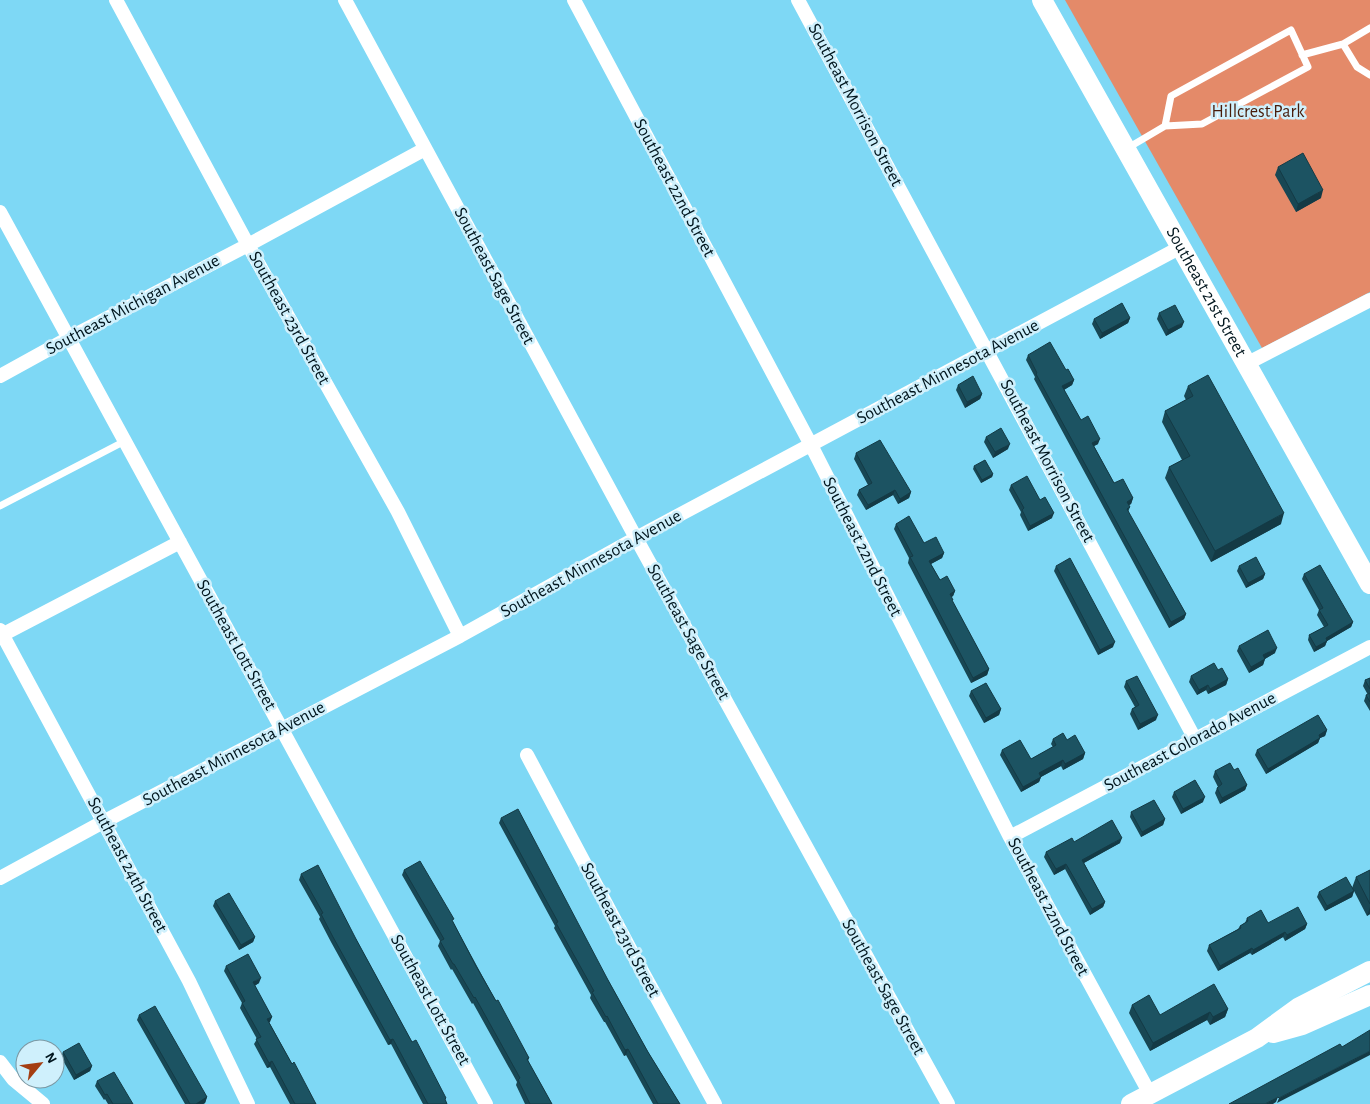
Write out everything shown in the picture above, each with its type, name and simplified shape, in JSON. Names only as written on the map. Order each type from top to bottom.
[{"type":"main road","name":"Southeast 21st Street","points":[[1042,0],[1370,584]]},
{"type":"main road","points":[[1132,1104],[1257,1038],[1298,1008],[1370,971]]},
{"type":"main road","points":[[1257,1038],[1302,1025],[1370,995]]},
{"type":"street","name":"Southeast 23rd Street","points":[[116,0],[248,245],[398,512],[460,636]]},
{"type":"street","name":"Southeast Sage Street","points":[[345,0],[636,538],[948,1104]]},
{"type":"street","name":"Southeast 22nd Street","points":[[574,0],[811,445],[1010,837],[1150,1094]]},
{"type":"street","name":"Southeast Morrison Street","points":[[798,0],[1195,739]]},
{"type":"street","name":"Southeast Michigan Avenue","points":[[0,376],[425,149]]},
{"type":"street","name":"Southeast Lott Street","points":[[0,212],[486,1104]]},
{"type":"street","name":"Southeast Minnesota Avenue","points":[[0,878],[103,822],[460,636],[636,538],[1181,247]]},
{"type":"street","points":[[1246,364],[1370,300]]},
{"type":"street","points":[[1,634],[180,542]]},
{"type":"street","name":"Southeast 24th Street","points":[[1,634],[189,981],[248,1104]]},
{"type":"street","name":"Southeast Colorado Avenue","points":[[1010,837],[1370,647]]},
{"type":"street","name":"Southeast 23rd Street","points":[[527,755],[715,1104]]},
{"type":"street","points":[[0,1062],[13,1079],[43,1104]]},
{"type":"lane","points":[[1302,55],[1343,44],[1370,28]]},
{"type":"lane","points":[[1126,149],[1165,126],[1202,124],[1308,67],[1291,30],[1171,96],[1165,126]]},
{"type":"lane","points":[[1343,44],[1357,67],[1370,75]]},
{"type":"lane","points":[[0,506],[125,441]]},
{"type":"green space","name":"Hillcrest Park","points":[[1065,0],[1370,0],[1370,292],[1262,348]]},
{"type":"building","points":[[1303,153],[1323,190],[1298,204],[1278,167]]},
{"type":"building","points":[[1122,303],[1130,318],[1102,333],[1094,319]]},
{"type":"building","points":[[1175,305],[1184,322],[1168,330],[1159,313]]},
{"type":"building","points":[[1050,342],[1074,380],[1062,386],[1081,420],[1088,416],[1100,439],[1092,443],[1114,483],[1123,479],[1133,498],[1127,502],[1130,507],[1127,509],[1186,614],[1171,622],[1036,374],[1028,355]]},
{"type":"building","points":[[1208,375],[1284,513],[1215,551],[1169,467],[1190,456],[1165,411],[1193,396],[1188,386]]},
{"type":"building","points":[[973,376],[982,394],[967,402],[958,385]]},
{"type":"building","points":[[1001,428],[1010,444],[995,452],[986,437]]},
{"type":"building","points":[[880,440],[911,492],[900,499],[895,490],[868,505],[859,490],[872,483],[856,453]]},
{"type":"building","points":[[985,460],[993,474],[982,480],[974,466]]},
{"type":"building","points":[[1027,476],[1040,500],[1045,497],[1054,513],[1030,526],[1022,510],[1024,508],[1011,485]]},
{"type":"building","points":[[909,516],[924,543],[936,537],[944,553],[929,561],[940,580],[947,576],[955,591],[950,594],[952,600],[989,669],[973,678],[910,557],[913,556],[896,524]]},
{"type":"building","points":[[1256,557],[1265,574],[1248,583],[1239,566]]},
{"type":"building","points":[[1070,558],[1115,642],[1100,650],[1056,566]]},
{"type":"building","points":[[1320,565],[1353,622],[1326,638],[1327,641],[1316,647],[1309,635],[1328,625],[1319,610],[1323,608],[1304,574]]},
{"type":"building","points":[[1268,630],[1277,648],[1263,655],[1265,659],[1251,667],[1239,646]]},
{"type":"building","points":[[1214,663],[1218,670],[1222,668],[1228,679],[1210,689],[1208,685],[1199,690],[1191,676]]},
{"type":"building","points":[[1137,676],[1158,715],[1140,724],[1132,709],[1139,705],[1126,681]]},
{"type":"building","points":[[1370,678],[1370,689],[1365,680]]},
{"type":"building","points":[[986,683],[1001,709],[986,718],[971,691]]},
{"type":"building","points":[[1370,693],[1370,702],[1366,695]]},
{"type":"building","points":[[1318,715],[1327,730],[1319,735],[1320,738],[1268,769],[1257,750]]},
{"type":"building","points":[[1063,733],[1067,740],[1075,735],[1085,753],[1065,764],[1063,760],[1039,773],[1041,777],[1023,787],[1002,750],[1020,740],[1031,759],[1056,745],[1053,739]]},
{"type":"building","points":[[1230,763],[1234,770],[1238,768],[1247,785],[1222,798],[1217,788],[1222,784],[1215,771]]},
{"type":"building","points":[[1195,780],[1205,797],[1183,809],[1174,792]]},
{"type":"building","points":[[1154,800],[1165,819],[1142,832],[1131,812]]},
{"type":"building","points":[[518,809],[608,980],[648,1052],[680,1104],[658,1104],[628,1049],[625,1050],[592,992],[594,991],[556,923],[558,922],[501,818]]},
{"type":"building","points":[[1112,820],[1122,838],[1082,860],[1105,902],[1092,909],[1066,864],[1056,869],[1046,852],[1072,838],[1074,842]]},
{"type":"building","points":[[420,861],[454,919],[452,920],[476,966],[496,1001],[498,1000],[552,1104],[530,1104],[518,1080],[520,1078],[475,997],[440,941],[444,939],[404,870]]},
{"type":"building","points":[[318,865],[412,1042],[416,1040],[446,1098],[447,1104],[428,1104],[393,1039],[390,1040],[333,937],[321,914],[323,913],[301,874]]},
{"type":"building","points":[[1370,870],[1370,904],[1356,877]]},
{"type":"building","points":[[1346,877],[1354,891],[1327,906],[1319,892]]},
{"type":"building","points":[[229,893],[255,937],[241,945],[215,901]]},
{"type":"building","points":[[1298,907],[1307,924],[1287,935],[1285,932],[1220,966],[1209,945],[1241,928],[1240,926],[1248,921],[1247,918],[1261,910],[1268,923]]},
{"type":"building","points":[[248,954],[261,978],[253,982],[272,1017],[267,1019],[292,1064],[294,1062],[316,1104],[295,1104],[272,1061],[269,1063],[256,1039],[261,1037],[242,1003],[245,1001],[226,966]]},
{"type":"building","points":[[1214,984],[1228,1009],[1213,1017],[1210,1012],[1153,1043],[1132,1005],[1149,995],[1160,1015]]},
{"type":"building","points":[[155,1006],[207,1097],[196,1104],[190,1104],[139,1015]]},
{"type":"building","points":[[1370,1030],[1370,1051],[1265,1104],[1229,1104],[1340,1044],[1342,1047]]},
{"type":"building","points":[[79,1043],[92,1066],[76,1075],[65,1056],[65,1051]]},
{"type":"building","points":[[114,1072],[133,1104],[113,1104],[107,1094],[105,1095],[97,1081]]}]
